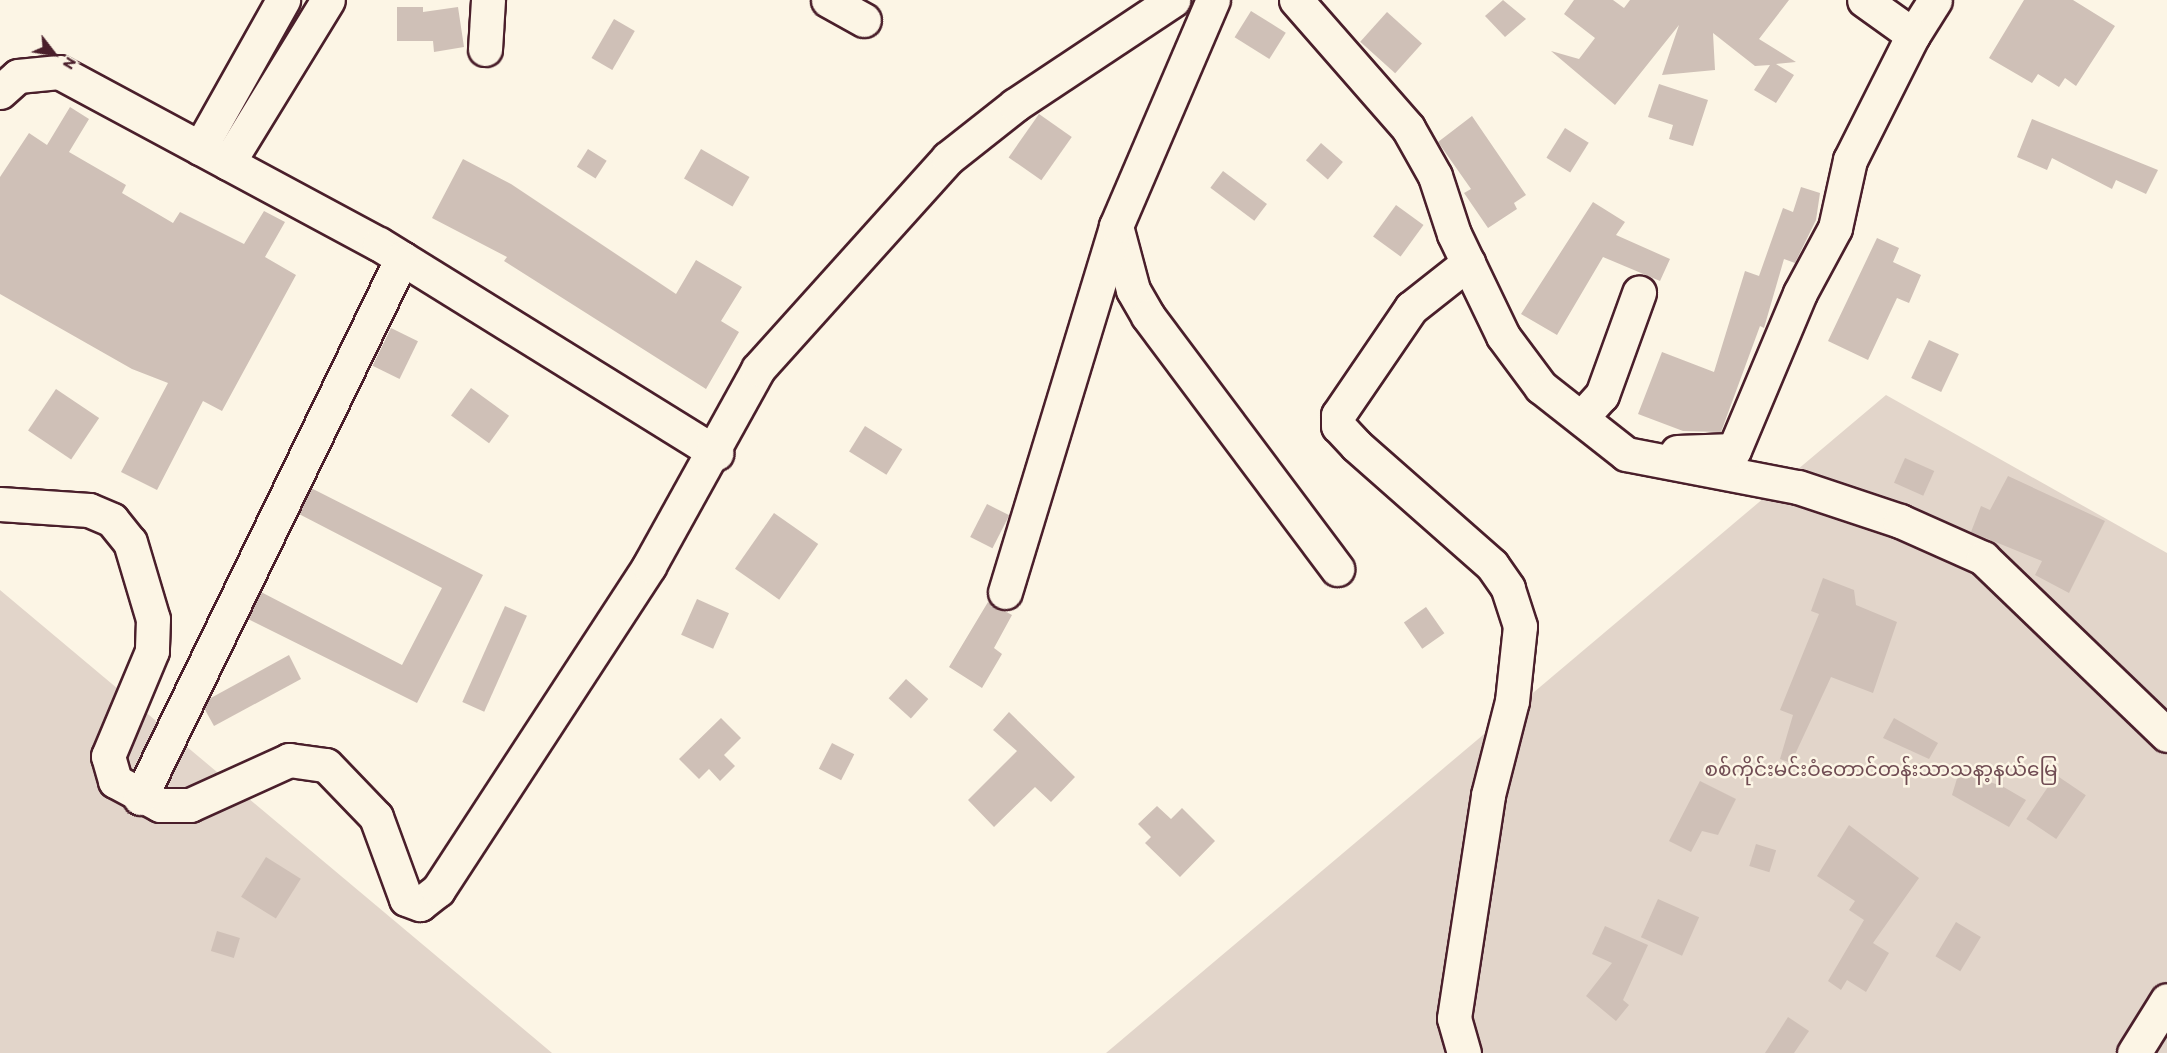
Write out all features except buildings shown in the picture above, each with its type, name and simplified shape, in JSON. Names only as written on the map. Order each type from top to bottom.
[{"type":"street","points":[[214,156],[283,0]]},
{"type":"street","points":[[214,156],[328,0]]},
{"type":"street","points":[[485,49],[489,0]]},
{"type":"street","points":[[828,0],[864,20]]},
{"type":"street","points":[[0,504],[89,510],[112,520],[130,542],[153,619],[152,651],[108,756],[116,781],[140,798],[160,805],[190,804],[289,760],[326,765],[376,817],[406,899],[420,904],[438,890],[716,453],[758,369],[948,158],[1015,105],[1173,0]]},
{"type":"street","points":[[1005,592],[1116,226],[1213,0]]},
{"type":"street","points":[[1296,0],[1408,128],[1435,176],[1468,263],[1503,336],[1541,387],[1626,454],[1798,487],[1900,521],[1983,558],[2167,735]]},
{"type":"street","points":[[1864,0],[1912,35]]},
{"type":"street","points":[[1626,454],[1734,450],[1800,293],[1834,228],[1840,184],[1850,160],[1912,35],[1935,0]]},
{"type":"street","points":[[0,92],[18,76],[59,72],[402,258],[716,453]]},
{"type":"street","points":[[1116,226],[1133,290],[1148,316],[1337,569]]},
{"type":"street","points":[[140,798],[402,258]]},
{"type":"street","points":[[1464,1053],[1454,1018],[1488,795],[1512,701],[1520,626],[1509,588],[1492,565],[1356,445],[1338,426],[1338,415],[1411,308],[1468,263]]},
{"type":"street","points":[[1581,418],[1602,395],[1639,293]]},
{"type":"street","points":[[2134,1053],[2167,1000]]},
{"type":"green space","name":"စစ်ကိုင်းမင်းဝံတောင်တန်းသာသနာ့နယ်မြေ","points":[[1886,395],[2167,553],[2167,1053],[1106,1053]]},
{"type":"green space","points":[[0,590],[552,1053],[0,1053]]}]
